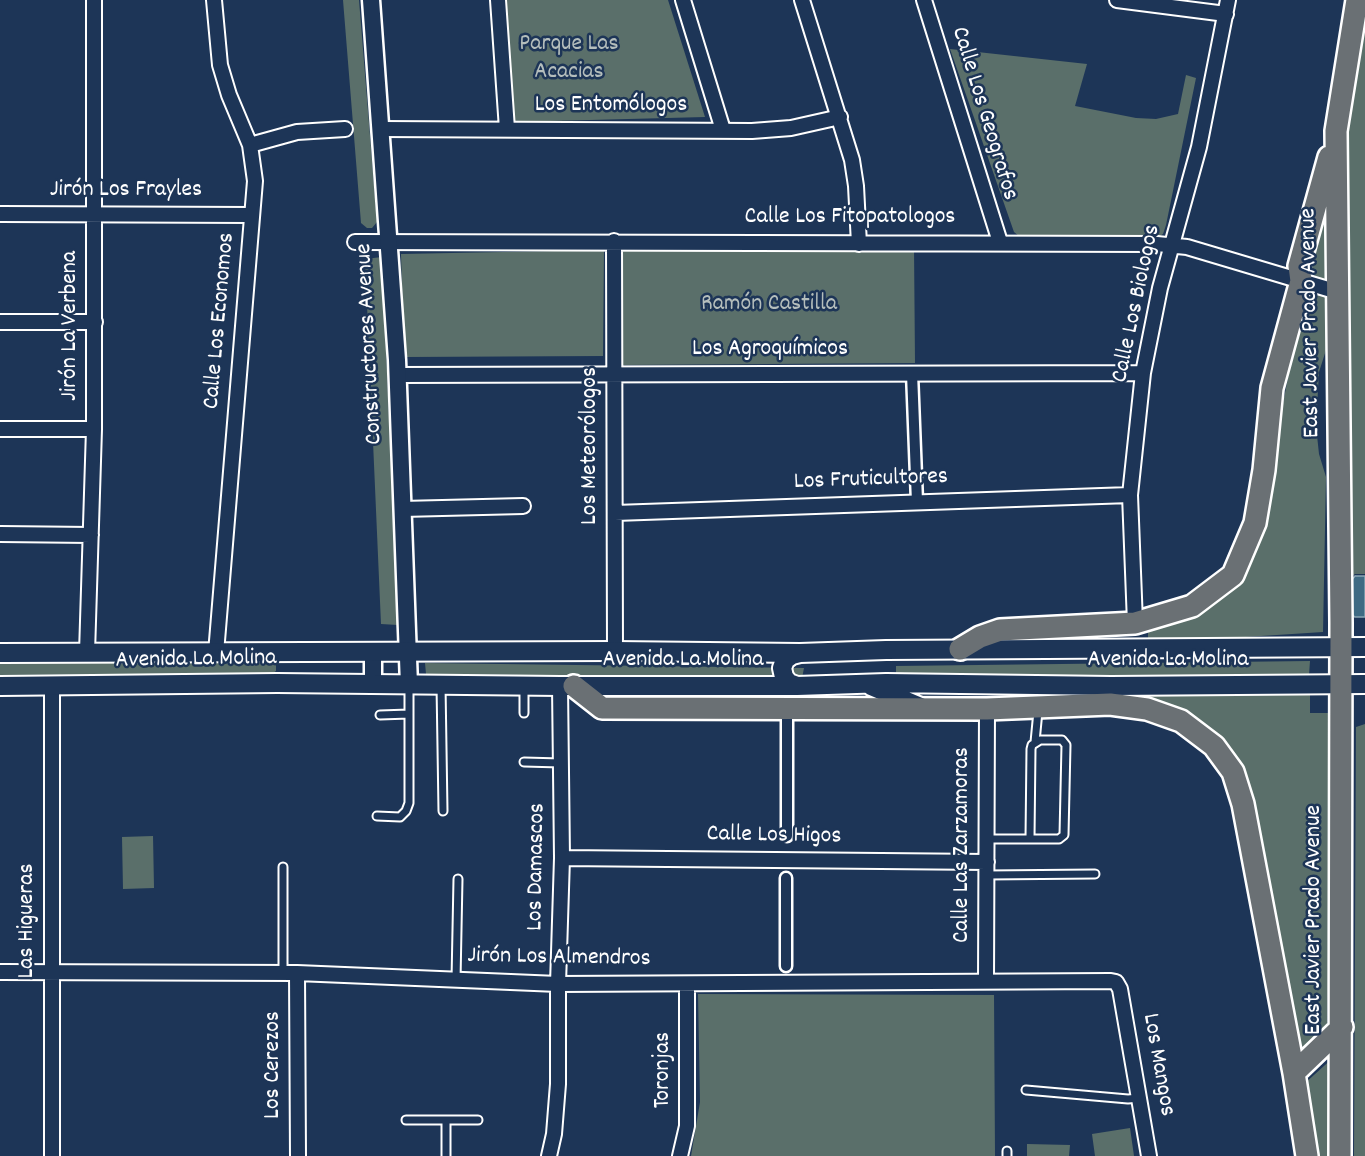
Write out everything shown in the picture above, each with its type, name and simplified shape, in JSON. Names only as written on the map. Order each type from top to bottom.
[{"type":"main road","name":"East Javier Prado Avenue","points":[[1340,1156],[1341,685],[1336,131],[1357,0]]},
{"type":"main road","points":[[960,649],[980,637],[1000,630],[1136,622],[1192,606],[1233,575],[1255,523],[1264,470],[1272,387],[1301,281],[1299,266],[1336,131]]},
{"type":"main road","name":"Avenida La Molina","points":[[0,653],[615,651],[800,653],[960,649],[1340,648],[1365,646]]},
{"type":"main road","points":[[275,652],[288,663],[288,671],[284,679],[277,683]]},
{"type":"main road","points":[[797,686],[789,683],[784,677],[782,668],[785,660],[800,653]]},
{"type":"main road","name":"Avenida La Molina","points":[[0,686],[277,683],[441,686],[866,684],[1040,695],[1365,684]]},
{"type":"main road","points":[[866,684],[925,709]]},
{"type":"main road","points":[[567,686],[602,708],[987,708],[1040,695],[1147,709],[1181,721],[1214,746],[1233,772],[1243,804],[1294,1073],[1307,1156]]},
{"type":"main road","points":[[1294,1073],[1342,1027]]},
{"type":"street","name":"Jirón La Verbena","points":[[87,653],[94,429],[94,0]]},
{"type":"street","name":"Calle Los Economos","points":[[214,0],[220,66],[229,95],[250,145],[255,181],[216,652]]},
{"type":"street","name":"Constructores Avenue","points":[[371,0],[398,375],[408,685]]},
{"type":"street","points":[[498,0],[507,129]]},
{"type":"street","points":[[683,0],[723,130]]},
{"type":"street","points":[[802,0],[840,117],[855,173],[860,244]]},
{"type":"street","name":"Calle Los Geografos","points":[[924,0],[1000,242]]},
{"type":"street","points":[[1117,0],[1227,7]]},
{"type":"street","name":"Calle Los Biologos","points":[[1136,622],[1130,495],[1143,373],[1154,314],[1199,147],[1227,7]]},
{"type":"street","name":"Los Entomólogos","points":[[381,129],[723,130],[791,128],[840,117]]},
{"type":"street","points":[[250,145],[297,132],[345,129]]},
{"type":"street","name":"Jirón Los Frayles","points":[[0,214],[252,215]]},
{"type":"street","name":"Los Meteorólogos","points":[[614,241],[615,651]]},
{"type":"street","name":"Calle Los Fitopatologos","points":[[355,242],[1172,244],[1338,292]]},
{"type":"street","points":[[0,322],[95,322]]},
{"type":"street","points":[[912,373],[917,502]]},
{"type":"street","name":"Los Agroquímicos","points":[[398,375],[1143,373]]},
{"type":"street","points":[[0,429],[94,429]]},
{"type":"street","name":"Los Fruticultores","points":[[615,513],[1130,495]]},
{"type":"street","points":[[402,510],[524,506]]},
{"type":"street","points":[[0,534],[91,535]]},
{"type":"street","points":[[373,652],[374,684]]},
{"type":"street","name":"Las Higueras","points":[[52,686],[52,1156]]},
{"type":"street","name":"Los Damascos","points":[[549,1156],[554,1134],[558,1084],[562,858],[561,763],[567,686]]},
{"type":"street","points":[[786,836],[787,708]]},
{"type":"street","name":"Calle Las Zarzamoras","points":[[986,981],[987,708]]},
{"type":"street","name":"Calle Los Higos","points":[[562,858],[987,868]]},
{"type":"street","points":[[786,878],[786,966]]},
{"type":"street","name":"Jirón Los Almendros","points":[[0,972],[297,973],[558,984],[1116,982]]},
{"type":"street","name":"Los Cerezos","points":[[297,973],[298,1156]]},
{"type":"street","name":"Los Mangos","points":[[1116,982],[1120,989],[1149,1156]]},
{"type":"street","name":"Toronjas","points":[[680,1156],[687,1126],[687,984]]},
{"type":"lane","points":[[377,816],[400,817],[406,811],[409,802],[408,685]]},
{"type":"lane","points":[[441,686],[443,811]]},
{"type":"lane","points":[[524,686],[524,713]]},
{"type":"lane","points":[[1030,838],[1031,748],[1035,742],[1040,695]]},
{"type":"lane","points":[[380,715],[409,714]]},
{"type":"lane","points":[[987,838],[1059,839],[1064,835],[1066,745],[1062,740],[1057,739],[1035,742]]},
{"type":"lane","points":[[524,762],[561,763]]},
{"type":"lane","points":[[283,867],[283,973]]},
{"type":"lane","points":[[987,868],[1095,874]]},
{"type":"lane","points":[[456,980],[458,879]]},
{"type":"lane","points":[[1026,1090],[1128,1099],[1140,1098]]},
{"type":"lane","points":[[406,1120],[478,1120]]},
{"type":"lane","points":[[446,1120],[446,1156]]},
{"type":"green space","points":[[343,0],[359,0],[377,222],[372,228],[367,228],[361,223]]},
{"type":"green space","name":"Parque Las Acacias","points":[[504,0],[668,0],[705,117],[513,122]]},
{"type":"green space","points":[[1365,0],[1365,574],[1355,574],[1349,579],[1343,150]]},
{"type":"green space","points":[[950,49],[1087,64],[1075,106],[1136,118],[1156,119],[1178,114],[1186,75],[1196,78],[1163,234],[1155,239],[1028,238],[1020,237],[1014,232]]},
{"type":"green space","points":[[1324,223],[1331,282],[1304,280]]},
{"type":"green space","name":"Ramón Castilla","points":[[914,248],[915,363],[623,365],[622,249]]},
{"type":"green space","points":[[604,250],[603,356],[404,357],[401,254]]},
{"type":"green space","points":[[382,257],[398,625],[381,624],[365,259]]},
{"type":"green space","points":[[1305,293],[1329,297],[1327,347],[1319,372],[1316,426],[1319,454],[1326,477],[1323,632],[1153,643],[1148,639],[1148,629],[1198,612],[1260,534]]},
{"type":"green space","points":[[273,661],[276,664],[276,671],[271,674],[0,675],[0,662]]},
{"type":"green space","points":[[1310,661],[1309,675],[896,675],[896,666]]},
{"type":"green space","points":[[425,663],[804,668],[802,678],[426,674]]},
{"type":"green space","points":[[1141,693],[1310,695],[1310,713],[1335,713],[1327,1029],[1301,1050],[1255,814],[1238,767]]},
{"type":"green space","points":[[1365,724],[1365,1156],[1354,1156],[1356,727]]},
{"type":"green space","points":[[153,836],[154,888],[123,889],[122,837]]},
{"type":"green space","points":[[698,994],[994,995],[995,1156],[691,1156],[700,1102]]},
{"type":"green space","points":[[1335,1056],[1335,1156],[1315,1156],[1304,1084]]},
{"type":"green space","points":[[1130,1128],[1134,1156],[1095,1156],[1092,1134]]},
{"type":"green space","points":[[1027,1144],[1070,1145],[1069,1156],[1027,1156]]},
{"type":"water","points":[[1355,576],[1365,576],[1365,617],[1355,617],[1350,614],[1350,582]]}]
